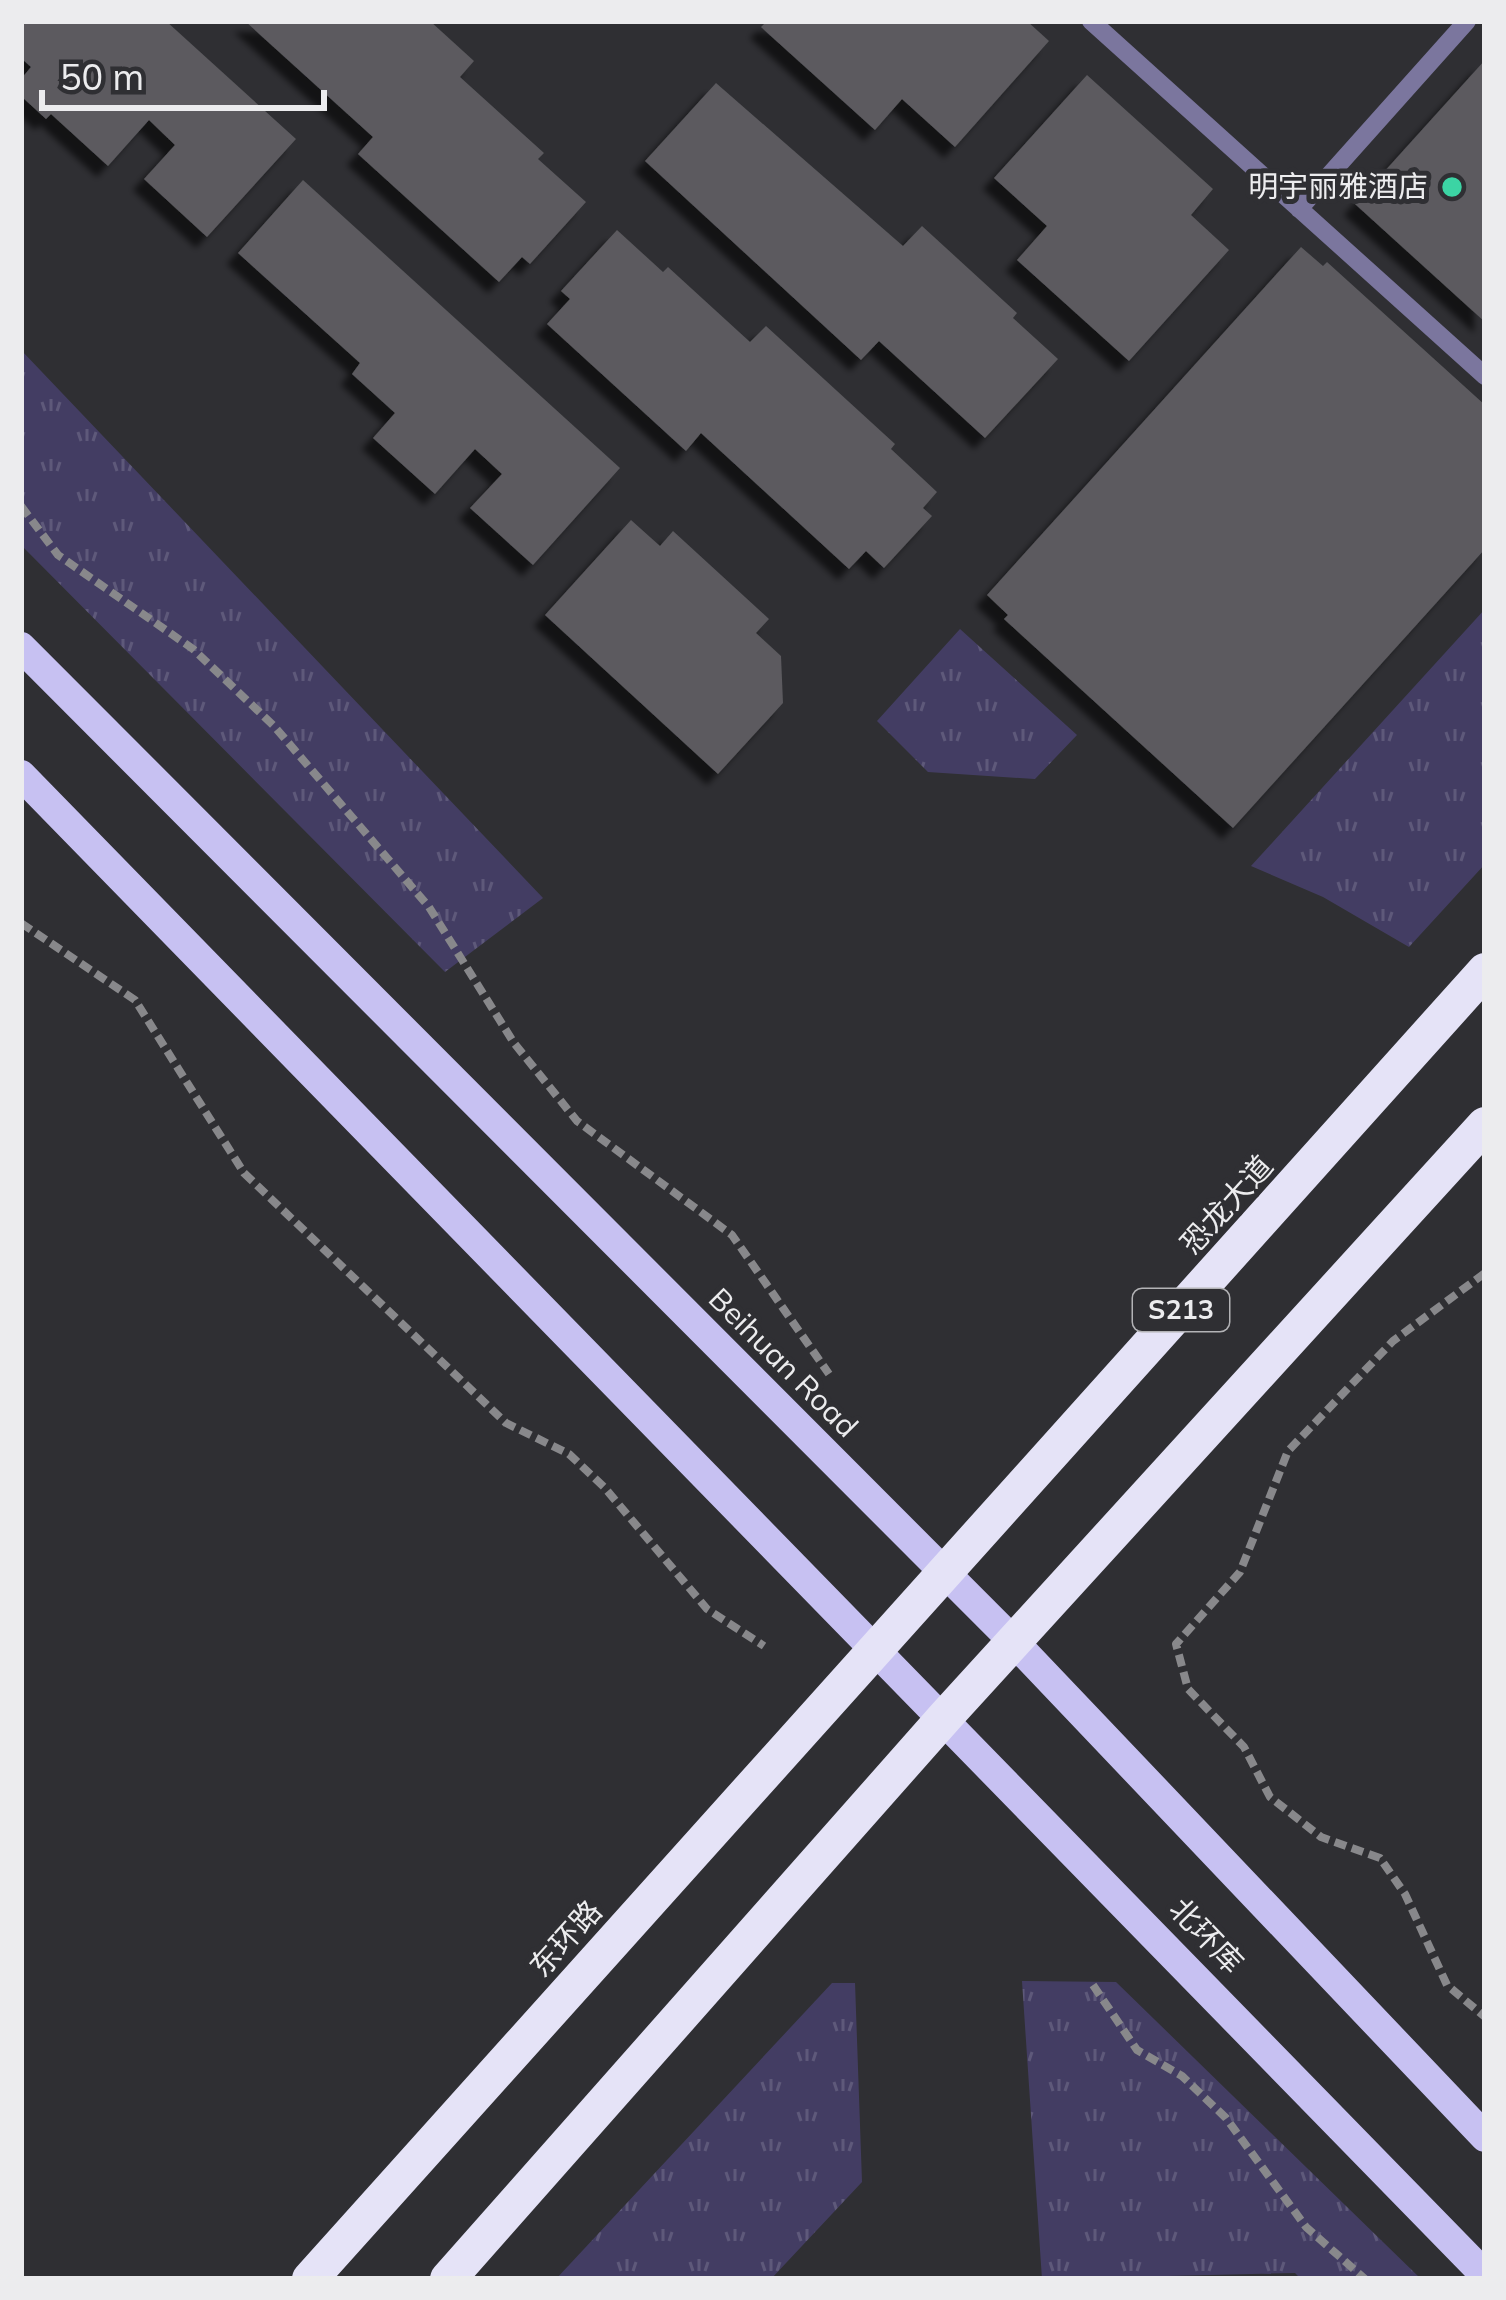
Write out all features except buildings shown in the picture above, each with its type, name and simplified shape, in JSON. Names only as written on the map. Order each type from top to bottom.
[{"type":"highway","name":"恐龙大道","points":[[875,1647],[1485,971]]},
{"type":"highway","points":[[448,2279],[945,1718],[1485,1125]]},
{"type":"highway","name":"东环路","points":[[310,2279],[875,1647]]},
{"type":"main road","name":"Beihuan Road","points":[[21,647],[943,1576],[1014,1642],[1485,2137]]},
{"type":"main road","points":[[21,775],[875,1647]]},
{"type":"main road","name":"北环库","points":[[875,1647],[1485,2275]]},
{"type":"lane","points":[[1090,21],[1485,376]]},
{"type":"lane","points":[[1299,208],[1467,21]]},
{"type":"path","points":[[21,506],[58,555],[194,649],[274,726],[429,907],[514,1043],[578,1121],[732,1235],[830,1374]]},
{"type":"path","points":[[21,923],[135,1000],[244,1173],[506,1423],[569,1454],[604,1486],[707,1609],[764,1646]]},
{"type":"path","points":[[1485,1273],[1393,1341],[1288,1450],[1240,1571],[1176,1644],[1188,1689],[1244,1747],[1270,1797],[1321,1837],[1380,1858],[1405,1894],[1447,1985],[1485,2017]]},
{"type":"path","points":[[1093,1985],[1137,2050],[1182,2076],[1226,2117],[1306,2227],[1365,2279]]},
{"type":"green space","points":[[21,350],[543,898],[445,972],[21,545]]},
{"type":"green space","points":[[1485,609],[1485,864],[1409,947],[1323,897],[1251,866]]},
{"type":"green space","points":[[960,629],[1077,735],[1035,779],[928,772],[877,721]]},
{"type":"green space","points":[[1022,1981],[1116,1982],[1421,2279],[1301,2279],[1295,2273],[1042,2279]]},
{"type":"green space","points":[[832,1983],[855,1983],[862,2182],[771,2279],[556,2279]]},
{"type":"place","name":"明宇丽雅酒店","points":[[1452,187]]}]
